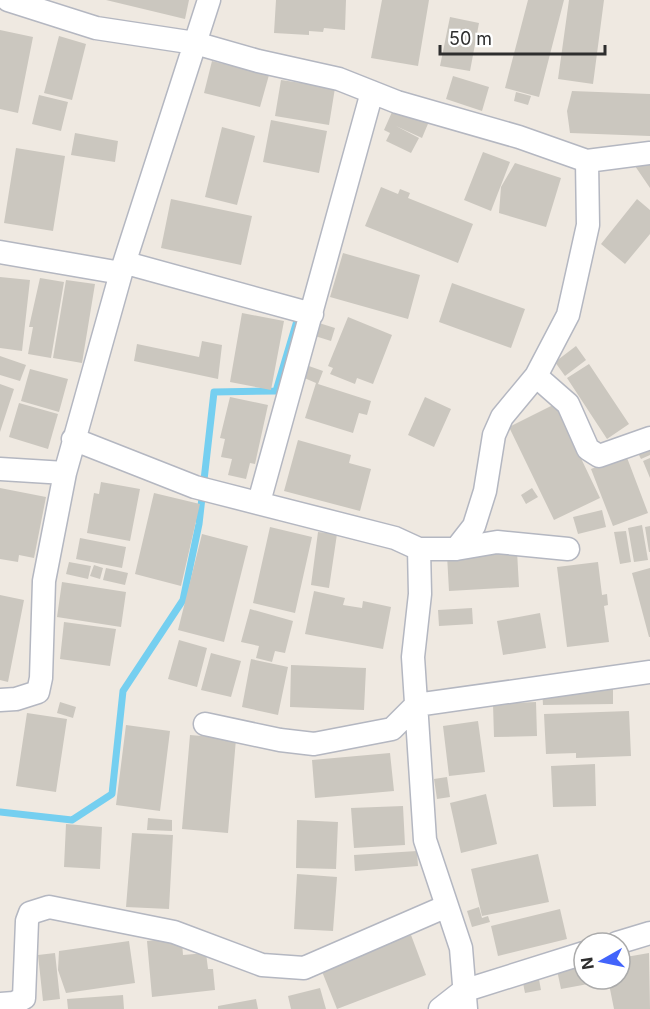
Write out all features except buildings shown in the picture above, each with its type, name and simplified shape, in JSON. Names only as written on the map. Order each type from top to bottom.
[{"type":"street","points":[[8,0],[96,28],[195,43],[258,61],[339,79],[372,92],[519,137],[587,161],[650,153]]},
{"type":"street","points":[[0,700],[16,699],[38,692],[41,678],[44,581],[64,473],[124,268],[209,0]]},
{"type":"street","points":[[259,502],[372,92]]},
{"type":"street","points":[[456,549],[474,526],[485,491],[494,435],[502,417],[536,376],[568,315],[588,225],[587,161]]},
{"type":"street","points":[[0,252],[124,268],[312,314]]},
{"type":"street","points":[[536,376],[568,404],[588,449],[599,456],[650,438]]},
{"type":"street","points":[[73,439],[195,487],[395,538],[418,549],[456,549],[497,542],[568,549]]},
{"type":"street","points":[[0,469],[64,473]]},
{"type":"street","points":[[418,549],[420,594],[414,657],[425,840],[461,948],[465,1000]]},
{"type":"street","points":[[205,724],[279,740],[314,744],[392,729],[416,705],[649,677]]},
{"type":"street","points":[[0,1004],[14,1003],[24,998],[27,921],[30,913],[48,907],[174,932],[262,965],[304,968],[447,906]]},
{"type":"street","points":[[632,938],[650,933]]},
{"type":"street","points":[[440,1009],[572,958]]},
{"type":"waterway","points":[[0,812],[72,820],[112,794],[123,691],[183,600],[199,524],[214,392],[276,391],[299,314]]}]
